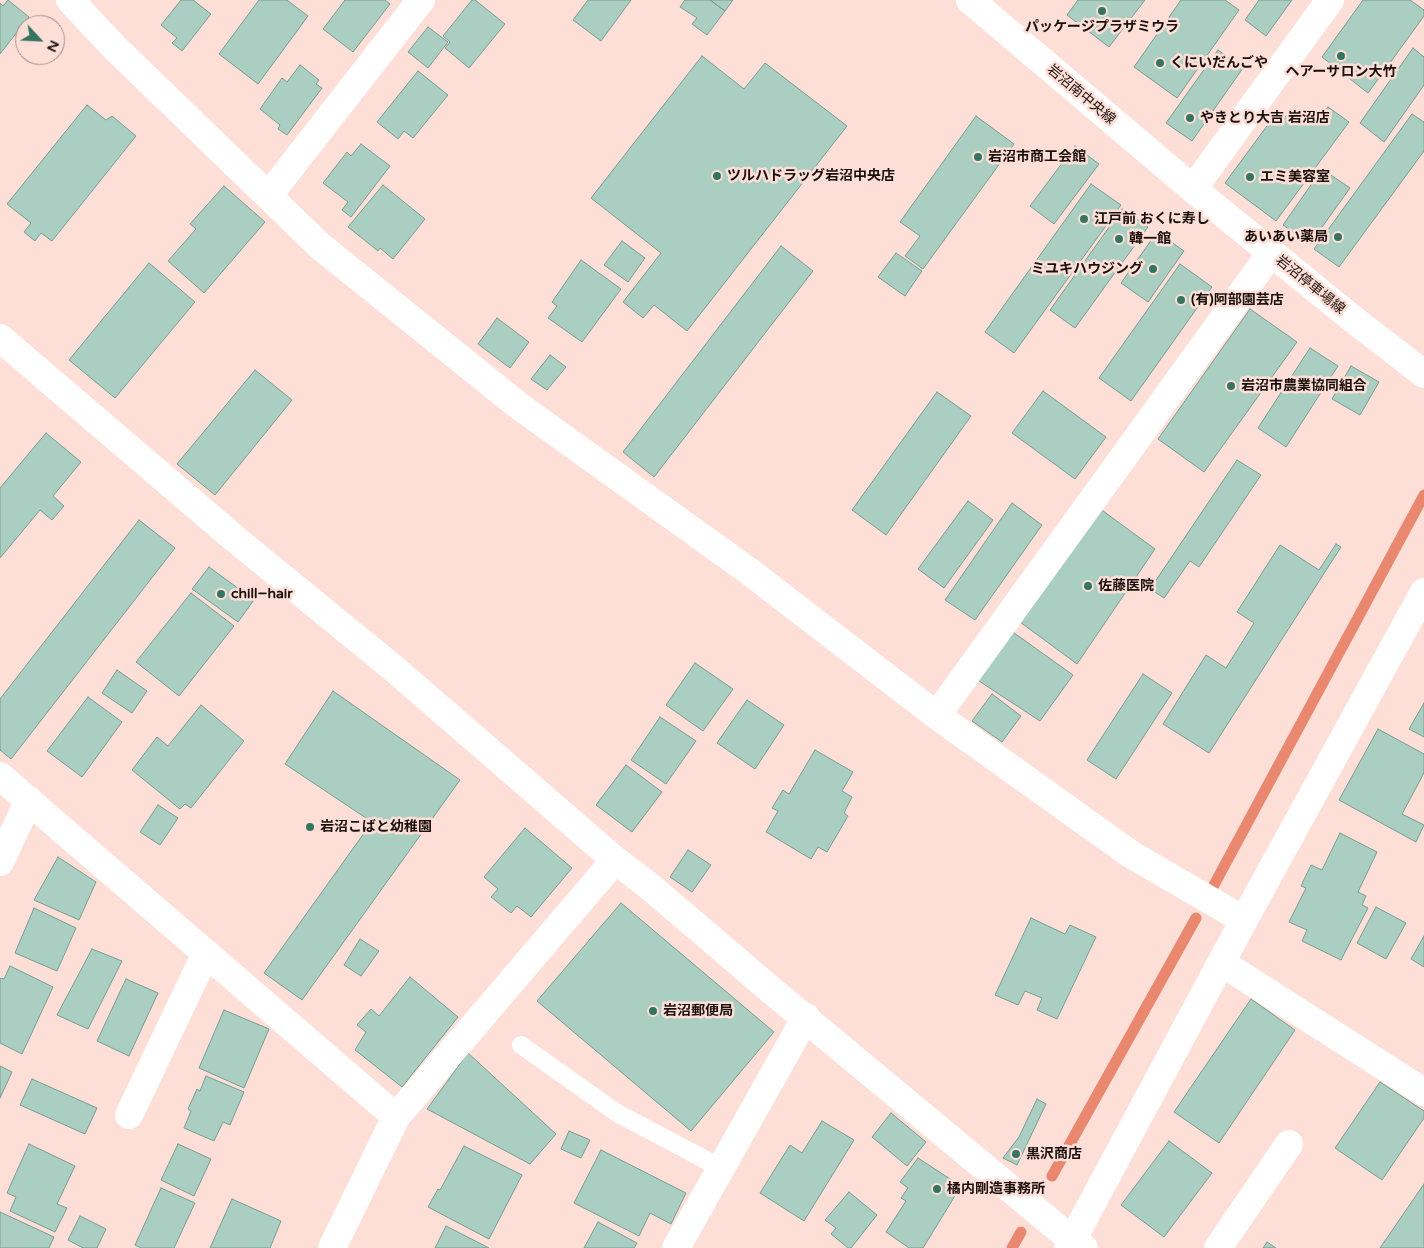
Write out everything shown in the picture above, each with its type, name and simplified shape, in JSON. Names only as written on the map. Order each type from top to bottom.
[{"type":"street","points":[[70,0],[114,47],[320,246],[520,406],[750,572],[937,715],[1132,855],[1244,920]]},
{"type":"street","points":[[269,195],[421,0]]},
{"type":"street","name":"岩沼南中央線","points":[[970,0],[1192,189]]},
{"type":"street","points":[[1192,189],[1330,0]]},
{"type":"street","name":"岩沼停車場線","points":[[1192,189],[1424,374]]},
{"type":"street","points":[[937,715],[1271,253]]},
{"type":"street","points":[[0,338],[227,532],[392,667],[615,860],[648,885],[806,1017],[1075,1245],[1244,920],[1424,592]]},
{"type":"street","points":[[0,776],[396,1117]]},
{"type":"street","points":[[0,862],[29,800]]},
{"type":"street","points":[[332,1248],[396,1117],[615,860]]},
{"type":"street","points":[[129,1115],[206,953]]},
{"type":"street","points":[[1222,963],[1424,1092]]},
{"type":"street","points":[[676,1248],[806,1017]]},
{"type":"street","points":[[1218,1248],[1289,1144]]},
{"type":"lane","points":[[521,1045],[617,1113],[721,1168]]},
{"type":"building","points":[[8,0],[27,15],[15,15],[15,35],[0,54],[0,3],[3,6]]},
{"type":"building","points":[[181,0],[193,0],[211,14],[182,51],[172,43],[177,38],[161,25]]},
{"type":"building","points":[[259,0],[287,0],[308,16],[258,84],[219,54]]},
{"type":"building","points":[[345,0],[385,0],[390,4],[353,52],[323,29]]},
{"type":"building","points":[[472,0],[475,0],[505,24],[469,68],[445,48],[450,42],[443,36]]},
{"type":"building","points":[[588,0],[631,0],[601,41],[573,20]]},
{"type":"building","points":[[685,0],[710,0],[725,11],[707,35],[692,24],[697,18],[680,7]]},
{"type":"building","points":[[710,0],[733,0],[725,11]]},
{"type":"building","points":[[1078,0],[1145,0],[1109,47],[1067,15]]},
{"type":"building","points":[[1181,0],[1225,0],[1239,10],[1177,98],[1134,67]]},
{"type":"building","points":[[1259,0],[1292,0],[1266,36],[1245,20]]},
{"type":"building","points":[[1363,0],[1410,0],[1424,10],[1424,16],[1368,93],[1322,57]]},
{"type":"building","points":[[428,27],[448,42],[428,68],[408,52]]},
{"type":"building","points":[[1413,48],[1424,57],[1424,85],[1384,142],[1360,123]]},
{"type":"building","points":[[1218,50],[1243,68],[1192,141],[1166,123]]},
{"type":"building","points":[[702,56],[744,89],[765,63],[847,126],[687,331],[654,305],[643,318],[623,302],[661,253],[591,198]]},
{"type":"building","points":[[300,65],[319,80],[316,84],[322,88],[287,135],[278,129],[280,125],[260,109],[282,78],[287,82]]},
{"type":"building","points":[[418,71],[448,95],[413,138],[404,131],[398,139],[377,122]]},
{"type":"building","points":[[87,105],[106,120],[112,116],[136,136],[52,241],[41,233],[35,241],[24,232],[31,223],[7,204]]},
{"type":"building","points":[[1328,107],[1349,122],[1276,221],[1225,183],[1278,111],[1294,123],[1303,110],[1317,121]]},
{"type":"building","points":[[1412,114],[1424,122],[1424,151],[1339,267],[1314,249]]},
{"type":"building","points":[[976,116],[1014,144],[923,269],[905,256],[920,236],[900,222]]},
{"type":"building","points":[[361,144],[390,166],[351,217],[342,210],[348,202],[323,183],[347,152],[351,156]]},
{"type":"building","points":[[1075,146],[1099,164],[1054,224],[1030,206]]},
{"type":"building","points":[[1322,169],[1350,188],[1310,244],[1283,225]]},
{"type":"building","points":[[1091,184],[1121,205],[1014,353],[985,332]]},
{"type":"building","points":[[383,185],[425,219],[393,259],[380,248],[378,251],[348,227]]},
{"type":"building","points":[[224,186],[265,222],[204,293],[168,261],[196,229],[190,224]]},
{"type":"building","points":[[1122,209],[1148,227],[1075,328],[1050,310]]},
{"type":"building","points":[[1157,232],[1184,251],[1148,302],[1121,283]]},
{"type":"building","points":[[622,241],[645,258],[628,282],[604,265]]},
{"type":"building","points":[[781,246],[813,271],[654,477],[623,452]]},
{"type":"building","points":[[896,253],[922,271],[905,296],[878,277]]},
{"type":"building","points":[[581,260],[621,289],[582,342],[548,318],[557,306],[552,302]]},
{"type":"building","points":[[149,263],[195,302],[115,398],[69,360]]},
{"type":"building","points":[[1180,264],[1212,287],[1131,401],[1099,378]]},
{"type":"building","points":[[1250,309],[1297,342],[1204,472],[1158,439]]},
{"type":"building","points":[[497,318],[529,342],[510,368],[478,344]]},
{"type":"building","points":[[1310,348],[1338,366],[1286,447],[1258,428]]},
{"type":"building","points":[[550,355],[566,367],[547,390],[531,379]]},
{"type":"building","points":[[1351,366],[1379,382],[1360,415],[1332,399]]},
{"type":"building","points":[[255,370],[292,400],[215,495],[177,464]]},
{"type":"building","points":[[1043,391],[1106,437],[1075,479],[1012,433]]},
{"type":"building","points":[[937,392],[971,416],[886,535],[852,510]]},
{"type":"building","points":[[46,433],[81,462],[53,496],[64,506],[52,520],[40,510],[0,558],[0,488]]},
{"type":"building","points":[[1237,460],[1261,475],[1199,567],[1190,561],[1164,598],[1150,589]]},
{"type":"building","points":[[968,501],[993,520],[944,588],[918,569]]},
{"type":"building","points":[[1012,503],[1042,525],[975,620],[945,600]]},
{"type":"building","name":"佐藤医院","points":[[1099,508],[1155,549],[1077,664],[1020,622]]},
{"type":"building","points":[[139,520],[175,548],[11,759],[0,750],[0,699]]},
{"type":"building","points":[[1336,544],[1341,547],[1209,753],[1163,724],[1206,655],[1226,668],[1254,623],[1237,612],[1280,545],[1319,570]]},
{"type":"building","points":[[209,567],[254,600],[238,622],[192,589]]},
{"type":"building","points":[[191,593],[234,626],[179,696],[136,662]]},
{"type":"building","points":[[1010,630],[1073,675],[1040,721],[976,679]]},
{"type":"building","points":[[695,663],[733,689],[703,731],[666,705]]},
{"type":"building","points":[[117,670],[147,691],[132,713],[102,693]]},
{"type":"building","points":[[1143,674],[1172,693],[1116,779],[1087,760]]},
{"type":"building","points":[[333,691],[460,780],[302,1000],[264,973],[372,822],[285,764]]},
{"type":"building","points":[[992,694],[1021,716],[1002,742],[972,721]]},
{"type":"building","points":[[88,697],[122,722],[82,777],[47,751]]},
{"type":"building","points":[[747,700],[784,725],[755,769],[717,743]]},
{"type":"building","points":[[1424,703],[1424,737],[1409,729]]},
{"type":"building","points":[[201,705],[244,741],[191,808],[185,804],[180,809],[132,770],[157,737],[168,746]]},
{"type":"building","points":[[660,717],[696,741],[666,784],[631,760]]},
{"type":"building","points":[[1378,729],[1424,754],[1424,773],[1402,814],[1424,825],[1416,842],[1339,800]]},
{"type":"building","points":[[815,750],[853,772],[842,791],[852,797],[844,813],[848,816],[827,852],[818,847],[811,859],[766,832],[778,811],[772,808],[783,790],[789,794]]},
{"type":"building","points":[[626,765],[662,792],[632,832],[596,805]]},
{"type":"building","points":[[158,805],[178,818],[160,845],[140,832]]},
{"type":"building","points":[[525,828],[572,868],[531,917],[517,906],[511,913],[491,897],[498,889],[484,877]]},
{"type":"building","points":[[1340,833],[1377,852],[1358,892],[1366,896],[1362,905],[1368,908],[1341,960],[1302,941],[1307,930],[1289,922],[1306,888],[1301,886],[1311,865],[1322,870]]},
{"type":"building","points":[[688,850],[711,865],[692,892],[670,877]]},
{"type":"building","points":[[58,857],[96,882],[79,920],[34,900]]},
{"type":"building","points":[[621,903],[774,1032],[691,1131],[537,1001]]},
{"type":"building","points":[[1376,907],[1406,923],[1386,959],[1357,943]]},
{"type":"building","points":[[34,908],[76,928],[57,971],[15,953]]},
{"type":"building","points":[[1031,918],[1065,934],[1070,925],[1096,937],[1057,1019],[1037,1010],[1042,998],[1025,991],[1018,1005],[995,995]]},
{"type":"building","points":[[1424,936],[1424,967],[1411,959]]},
{"type":"building","points":[[360,939],[379,951],[361,976],[344,965]]},
{"type":"building","points":[[92,949],[122,961],[88,1029],[57,1015]]},
{"type":"building","points":[[10,966],[53,987],[22,1054],[0,1043],[0,978],[4,979]]},
{"type":"building","points":[[410,977],[458,1017],[402,1087],[355,1050],[366,1032],[357,1025],[371,1009],[379,1016]]},
{"type":"building","points":[[126,979],[158,993],[129,1056],[97,1041]]},
{"type":"building","points":[[1251,999],[1295,1030],[1219,1143],[1174,1112]]},
{"type":"building","points":[[224,1010],[269,1029],[244,1088],[199,1068]]},
{"type":"building","points":[[468,1053],[556,1134],[530,1164],[427,1109]]},
{"type":"building","points":[[0,1066],[12,1072],[0,1098]]},
{"type":"building","points":[[206,1076],[244,1092],[230,1125],[223,1122],[214,1141],[184,1128],[191,1111],[188,1109],[197,1089],[200,1091]]},
{"type":"building","points":[[32,1079],[97,1108],[85,1134],[20,1105]]},
{"type":"building","points":[[1380,1082],[1424,1111],[1424,1118],[1382,1180],[1335,1148]]},
{"type":"building","points":[[1037,1099],[1046,1104],[1017,1165],[1003,1158],[1019,1137]]},
{"type":"building","points":[[891,1113],[926,1142],[907,1166],[872,1137]]},
{"type":"building","points":[[822,1121],[854,1140],[804,1221],[760,1193],[790,1145],[802,1153]]},
{"type":"building","points":[[569,1131],[590,1140],[581,1158],[561,1149]]},
{"type":"building","points":[[1169,1141],[1212,1173],[1164,1237],[1121,1205]]},
{"type":"building","points":[[29,1144],[75,1166],[57,1204],[67,1208],[55,1232],[10,1211],[16,1197],[7,1193]]},
{"type":"building","points":[[178,1144],[211,1159],[194,1196],[161,1180]]},
{"type":"building","points":[[464,1146],[522,1175],[489,1239],[428,1207],[438,1189],[440,1190]]},
{"type":"building","points":[[601,1150],[686,1193],[671,1224],[650,1213],[639,1236],[574,1203]]},
{"type":"building","points":[[918,1158],[961,1186],[923,1248],[909,1248],[886,1232],[906,1201],[901,1198],[908,1188],[900,1182]]},
{"type":"building","points":[[1424,1184],[1424,1248],[1380,1248]]},
{"type":"building","points":[[161,1188],[195,1203],[174,1248],[141,1248],[135,1245]]},
{"type":"building","points":[[849,1192],[877,1215],[851,1248],[848,1248],[831,1234],[836,1228],[825,1220]]},
{"type":"building","points":[[232,1199],[281,1221],[270,1248],[210,1248]]},
{"type":"building","points":[[0,1212],[54,1237],[49,1248],[0,1248]]},
{"type":"building","points":[[80,1216],[106,1229],[97,1248],[83,1248],[68,1240]]},
{"type":"building","points":[[598,1222],[637,1243],[634,1248],[584,1248]]},
{"type":"building","points":[[446,1226],[489,1248],[435,1248]]},
{"type":"building","points":[[1267,1242],[1276,1248],[1263,1248]]},
{"type":"waterway","points":[[1214,885],[1424,495]]},
{"type":"waterway","points":[[1052,1176],[1196,918]]},
{"type":"waterway","points":[[1012,1248],[1021,1232]]},
{"type":"place","name":"パッケージプラザミウラ","points":[[1102,11]]},
{"type":"place","name":"ヘアーサロン大竹","points":[[1341,56]]},
{"type":"place","name":"くにいだんごや","points":[[1160,63]]},
{"type":"place","name":"やきとり大吉 岩沼店","points":[[1190,118]]},
{"type":"place","name":"岩沼市商工会館","points":[[978,157]]},
{"type":"place","name":"ツルハドラッグ岩沼中央店","points":[[717,176]]},
{"type":"place","name":"エミ美容室","points":[[1250,177]]},
{"type":"place","name":"江戸前 おくに寿し","points":[[1084,219]]},
{"type":"place","name":"あいあい薬局","points":[[1338,237]]},
{"type":"place","name":"韓一館","points":[[1119,239]]},
{"type":"place","name":"ミユキハウジング","points":[[1153,269]]},
{"type":"place","name":"(有)阿部園芸店","points":[[1181,300]]},
{"type":"place","name":"岩沼市農業協同組合","points":[[1231,386]]},
{"type":"place","name":"佐藤医院","points":[[1088,586]]},
{"type":"place","name":"chill−hair","points":[[221,594]]},
{"type":"place","name":"岩沼こばと幼稚園","points":[[310,827]]},
{"type":"place","name":"岩沼郵便局","points":[[653,1011]]},
{"type":"place","name":"黒沢商店","points":[[1016,1154]]},
{"type":"place","name":"橘内剛造事務所","points":[[937,1189]]}]
